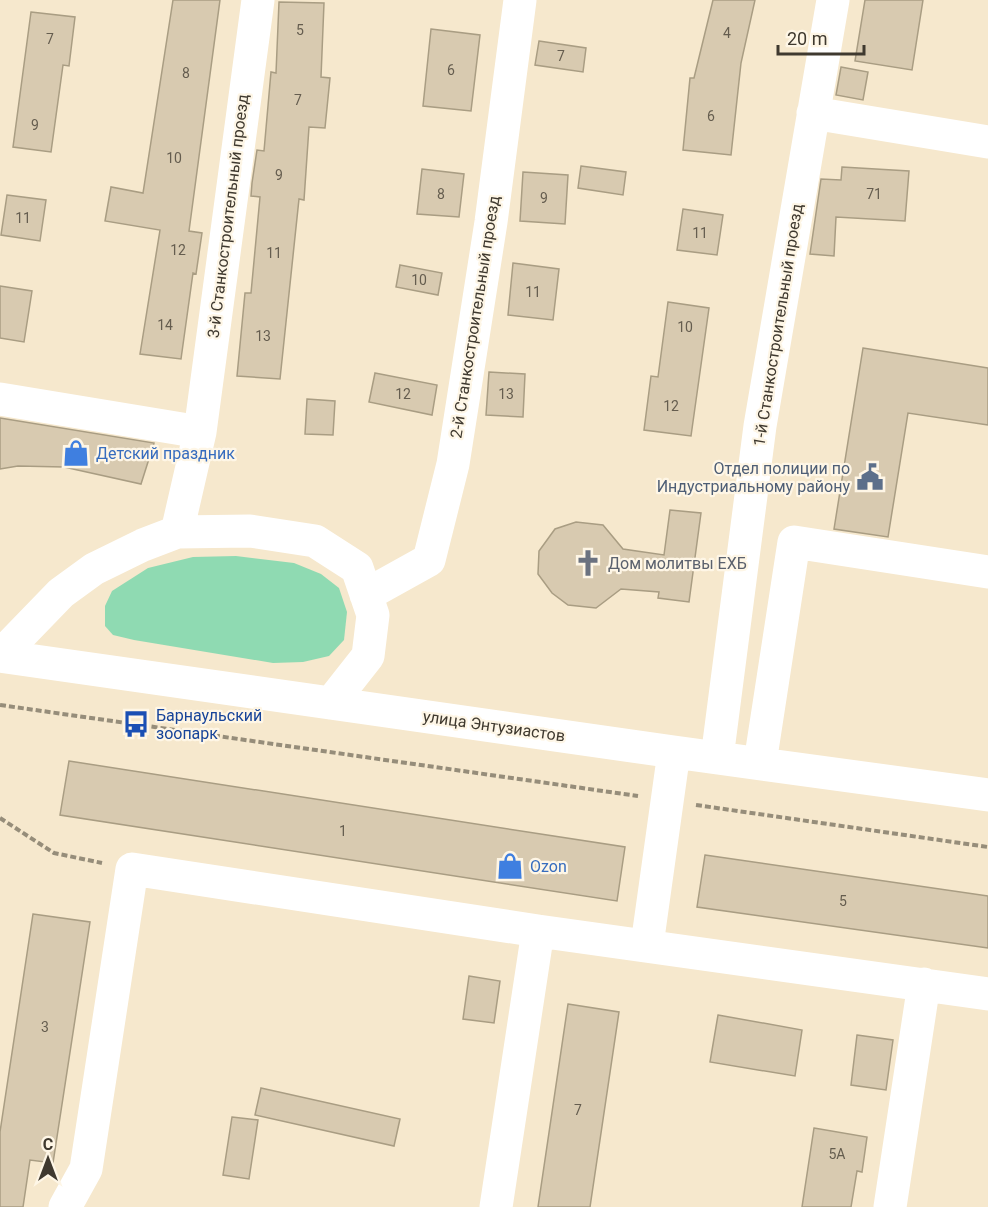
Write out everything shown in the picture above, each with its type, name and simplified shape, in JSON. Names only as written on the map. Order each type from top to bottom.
[{"type":"street","name":"3-й Станкостроительный проезд","points":[[177,532],[200,432],[258,0]]},
{"type":"street","name":"2-й Станкостроительный проезд","points":[[366,595],[429,561],[456,441],[491,222],[520,0]]},
{"type":"street","name":"1-й Станкостроительный проезд","points":[[717,758],[760,426],[833,0]]},
{"type":"street","points":[[813,113],[988,142]]},
{"type":"street","points":[[0,399],[200,432]]},
{"type":"street","points":[[0,656],[61,593],[86,575],[143,545],[177,532],[250,531],[315,542],[357,568],[373,615],[368,656],[331,703]]},
{"type":"street","points":[[760,764],[794,542],[988,572]]},
{"type":"street","name":"улица Энтузиастов","points":[[0,656],[988,795]]},
{"type":"street","points":[[647,945],[674,752]]},
{"type":"street","points":[[65,1207],[86,1169],[132,869],[538,931],[988,994]]},
{"type":"street","points":[[496,1207],[538,931]]},
{"type":"street","points":[[890,1207],[924,984]]},
{"type":"path","points":[[0,705],[988,847]]},
{"type":"path","points":[[0,818],[54,853],[132,869]]},
{"type":"green space","points":[[236,556],[294,563],[321,574],[339,588],[347,612],[344,640],[329,656],[303,662],[273,663],[134,640],[113,635],[105,626],[105,606],[112,591],[148,568],[193,557]]},
{"type":"building","points":[[173,0],[220,0],[189,231],[202,233],[196,274],[193,273],[181,359],[140,354],[160,230],[105,221],[111,187],[143,193]]},
{"type":"building","points":[[713,0],[755,0],[741,63],[731,155],[683,150],[690,78],[694,78]]},
{"type":"building","points":[[865,0],[923,0],[912,70],[855,61]]},
{"type":"building","points":[[279,2],[324,3],[321,77],[330,78],[325,128],[309,127],[304,200],[299,199],[280,379],[237,376],[245,293],[251,293],[260,197],[251,196],[252,183],[257,150],[264,151],[271,72],[276,73]]},
{"type":"building","points":[[31,12],[75,17],[69,66],[63,65],[51,152],[13,147]]},
{"type":"building","points":[[431,29],[480,35],[471,111],[423,106]]},
{"type":"building","points":[[539,41],[586,48],[583,72],[535,65]]},
{"type":"building","points":[[841,67],[868,72],[863,100],[836,95]]},
{"type":"building","points":[[581,166],[626,172],[623,195],[578,188]]},
{"type":"building","points":[[842,167],[909,171],[905,221],[836,217],[834,256],[810,254],[821,179],[841,180]]},
{"type":"building","points":[[422,169],[464,174],[459,217],[417,214]]},
{"type":"building","points":[[523,172],[568,175],[565,224],[520,221]]},
{"type":"building","points":[[7,195],[46,200],[40,241],[1,235]]},
{"type":"building","points":[[683,209],[723,215],[717,255],[677,250]]},
{"type":"building","points":[[513,263],[559,269],[553,320],[508,315]]},
{"type":"building","points":[[400,265],[442,273],[438,295],[396,287]]},
{"type":"building","points":[[0,286],[32,291],[24,342],[0,338]]},
{"type":"building","points":[[668,302],[709,308],[691,436],[644,430],[651,376],[658,377]]},
{"type":"building","name":"Отдел полиции по Индустриальному району","points":[[863,348],[988,368],[988,425],[908,413],[888,537],[834,529]]},
{"type":"building","points":[[489,372],[525,374],[523,417],[486,415]]},
{"type":"building","points":[[375,373],[437,385],[432,415],[369,402]]},
{"type":"building","points":[[307,399],[335,401],[333,435],[305,434]]},
{"type":"building","name":"Детский праздник","points":[[0,418],[154,443],[141,484],[64,467],[18,466],[0,469]]},
{"type":"building","name":"Дом молитвы ЕХБ","points":[[670,510],[701,513],[689,602],[658,598],[659,592],[621,589],[596,608],[568,605],[552,593],[538,574],[539,551],[555,529],[576,522],[603,525],[623,549],[664,555]]},
{"type":"building","points":[[69,761],[625,847],[617,901],[60,815]]},
{"type":"building","points":[[705,855],[988,896],[988,948],[697,907]]},
{"type":"building","points":[[33,914],[90,922],[53,1163],[30,1160],[23,1207],[0,1207],[0,1132]]},
{"type":"building","points":[[469,976],[500,981],[494,1023],[463,1019]]},
{"type":"building","points":[[568,1004],[619,1012],[590,1207],[538,1207]]},
{"type":"building","points":[[718,1015],[802,1030],[795,1076],[710,1062]]},
{"type":"building","points":[[857,1035],[893,1040],[886,1090],[851,1085]]},
{"type":"building","points":[[261,1088],[400,1119],[394,1146],[255,1115]]},
{"type":"building","points":[[232,1117],[258,1120],[249,1179],[223,1175]]},
{"type":"building","points":[[814,1128],[867,1137],[862,1172],[857,1171],[851,1207],[802,1207]]},
{"type":"place","name":"Детский праздник","points":[[76,453]]},
{"type":"place","name":"Отдел полиции по Индустриальному району","points":[[870,477]]},
{"type":"place","name":"Дом молитвы ЕХБ","points":[[588,563]]},
{"type":"place","name":"Барнаульский зоопарк","points":[[136,724]]},
{"type":"place","name":"Ozon","points":[[510,866]]}]
